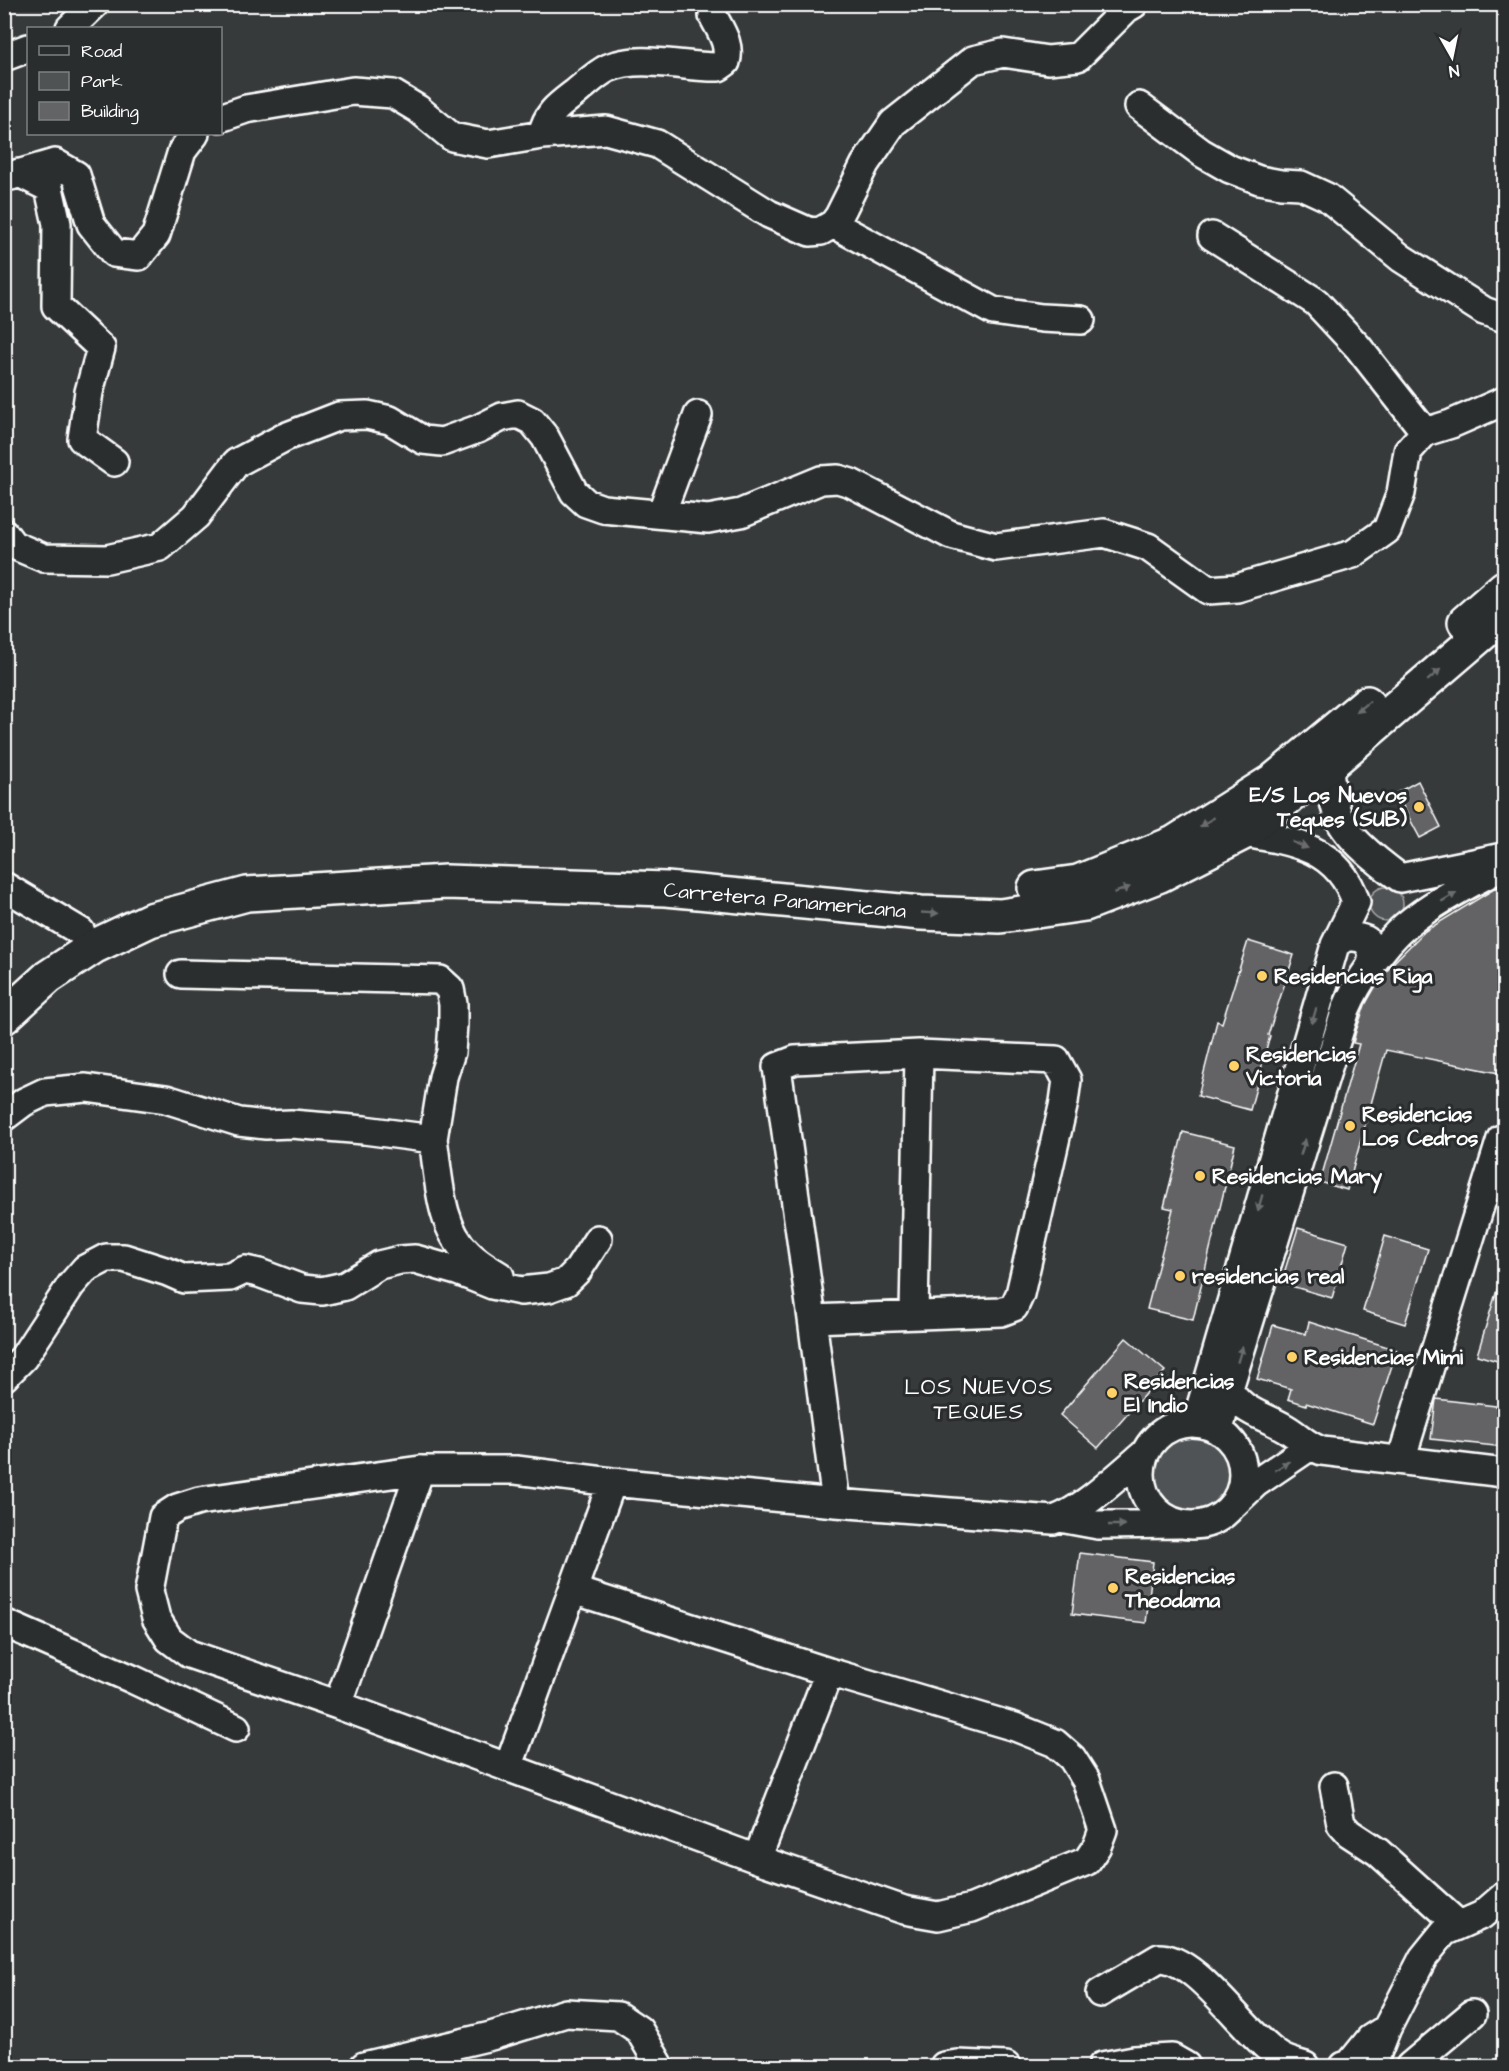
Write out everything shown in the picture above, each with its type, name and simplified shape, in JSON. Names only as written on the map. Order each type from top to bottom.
[{"type":"main road","name":"Carretera Panamericana","points":[[4,989],[28,967],[81,933],[147,900],[245,879],[445,865],[668,872],[996,895],[1078,882],[1174,843],[1274,780],[1504,588]]},
{"type":"main road","name":"Carretera Panamericana","points":[[4,1017],[48,977],[95,946],[150,920],[247,894],[458,883],[666,889],[921,913],[1000,916],[1085,904],[1160,875],[1243,833],[1328,766],[1504,615]]},
{"type":"street","points":[[71,27],[95,4]]},
{"type":"street","points":[[222,117],[246,109],[353,91],[393,94],[452,137],[488,144],[542,135],[606,130],[657,144],[769,214],[810,232],[821,231],[833,224],[866,164],[894,123],[973,60],[1003,52],[1048,60],[1078,57],[1127,8],[1134,4]]},
{"type":"street","points":[[542,135],[546,120],[556,108],[607,69],[621,64],[652,63],[719,67],[726,62],[727,43],[713,16]]},
{"type":"street","points":[[4,57],[27,48]]},
{"type":"street","points":[[1139,106],[1202,153],[1230,169],[1259,180],[1300,185],[1327,197],[1401,258],[1484,311],[1504,318]]},
{"type":"street","points":[[12,175],[55,163],[76,175],[91,224],[108,246],[114,253],[139,256],[156,235],[182,152],[194,135]]},
{"type":"street","points":[[12,175],[49,188],[57,224],[56,306],[101,348],[89,392],[82,439],[114,462]]},
{"type":"street","points":[[833,224],[993,311],[1042,318],[1081,320]]},
{"type":"street","points":[[1212,236],[1316,302],[1358,347],[1425,432]]},
{"type":"street","points":[[4,533],[13,545],[44,558],[107,559],[160,547],[196,516],[236,463],[285,437],[339,416],[367,415],[390,420],[423,440],[442,442],[478,429],[502,417],[518,414],[532,421],[544,437],[574,492],[586,503],[603,509],[708,519],[741,513],[821,480],[838,479],[852,483],[951,535],[996,547],[1104,533],[1148,547],[1208,590],[1237,588],[1353,554],[1387,530],[1401,493],[1408,451],[1425,432],[1451,424],[1504,401]]},
{"type":"street","points":[[661,514],[698,415]]},
{"type":"street","points":[[1207,1427],[1229,1388],[1353,990],[1371,965],[1411,919],[1415,900],[1413,891],[1350,834],[1339,819],[1332,797],[1328,766]]},
{"type":"street","points":[[1243,833],[1288,840],[1320,854],[1340,871],[1353,892],[1362,921],[1378,932],[1388,933],[1405,926],[1450,896],[1504,866]]},
{"type":"street","points":[[1207,1427],[1335,945],[1364,884],[1371,878],[1381,875],[1400,878],[1504,857]]},
{"type":"street","points":[[11,895],[81,933]]},
{"type":"street","points":[[1335,945],[1345,938],[1366,940],[1372,952],[1371,965]]},
{"type":"street","points":[[180,974],[440,980],[450,989],[453,1004],[451,1052],[443,1077],[433,1139],[446,1219],[456,1240],[468,1254],[521,1291]]},
{"type":"street","points":[[914,1314],[919,1054]]},
{"type":"street","points":[[812,1319],[1001,1312],[1014,1307],[1020,1294],[1064,1102],[1067,1080],[1056,1060],[919,1054],[795,1060],[777,1067],[836,1503]]},
{"type":"street","points":[[4,1118],[24,1102],[45,1092],[86,1088],[166,1099],[239,1122],[364,1130],[433,1139]]},
{"type":"street","points":[[1401,1460],[1501,1138],[1504,1140]]},
{"type":"street","points":[[4,1377],[22,1358],[84,1269],[106,1258],[124,1258],[184,1279],[230,1277],[244,1270],[259,1273],[302,1289],[322,1291],[345,1286],[378,1264],[415,1260],[457,1270],[492,1285],[521,1291],[549,1288],[566,1282],[578,1270],[598,1239]]},
{"type":"street","points":[[1229,1388],[1233,1397],[1256,1415],[1291,1431],[1315,1449],[1504,1473]]},
{"type":"street","points":[[1224,1514],[1235,1502],[1242,1487],[1243,1471],[1240,1455],[1231,1441],[1207,1427],[1179,1425],[1163,1431],[1144,1454],[1140,1467],[1143,1492],[1156,1512],[1164,1518],[1194,1526],[1210,1522],[1224,1514],[1256,1483],[1315,1449]]},
{"type":"street","points":[[573,1590],[829,1672],[1015,1727],[1055,1743],[1072,1758],[1086,1780],[1104,1830],[1097,1846],[1087,1861],[972,1908],[938,1916],[904,1910],[757,1859],[338,1705],[189,1654],[169,1638],[156,1618],[149,1591],[163,1517],[177,1508],[199,1501],[420,1470],[516,1470],[612,1482],[836,1503],[1053,1520],[1060,1518],[1090,1498],[1144,1454]]},
{"type":"street","points":[[338,1705],[420,1470]]},
{"type":"street","points":[[508,1768],[612,1482]]},
{"type":"street","points":[[1060,1518],[1098,1525],[1183,1524]]},
{"type":"street","points":[[4,1623],[236,1728]]},
{"type":"street","points":[[757,1859],[829,1672]]},
{"type":"street","points":[[1334,1786],[1341,1824],[1349,1833],[1378,1852],[1459,1925]]},
{"type":"street","points":[[1372,2067],[1387,2028],[1423,1958],[1444,1932],[1482,1915],[1504,1896]]},
{"type":"street","points":[[1100,1993],[1159,1958],[1168,1958],[1178,1962],[1198,1977],[1253,2035],[1280,2057],[1305,2067]]},
{"type":"street","points":[[364,2067],[491,2036],[566,2013],[618,2016],[639,2030],[660,2067]]},
{"type":"street","points":[[1410,2067],[1472,2014]]},
{"type":"street","points":[[1344,2067],[1349,2065],[1370,2039],[1387,2028]]},
{"type":"street","points":[[1102,2067],[1134,2060],[1173,2058],[1186,2067]]},
{"type":"street","points":[[945,2067],[957,2064],[1006,2067]]},
{"type":"green space","points":[[1386,887],[1398,892],[1403,904],[1398,916],[1386,921],[1374,916],[1369,904],[1374,892]]},
{"type":"green space","points":[[1188,1425],[1219,1431],[1238,1460],[1240,1471],[1237,1490],[1228,1508],[1213,1521],[1204,1524],[1194,1525],[1155,1510],[1147,1500],[1142,1486],[1143,1459],[1150,1445],[1167,1432]]},
{"type":"building","points":[[1418,781],[1441,827],[1420,838],[1396,793]]},
{"type":"building","points":[[1504,883],[1504,1074],[1386,1050],[1347,1190],[1320,1182],[1359,1044],[1353,1043],[1356,1031],[1365,1005],[1377,984],[1393,963],[1425,931]]},
{"type":"building","points":[[1248,941],[1294,955],[1268,1035],[1270,1036],[1250,1110],[1198,1096],[1217,1021],[1222,1023]]},
{"type":"building","points":[[1183,1132],[1235,1145],[1193,1320],[1147,1309],[1173,1209],[1164,1207]]},
{"type":"building","points":[[1298,1228],[1348,1243],[1332,1298],[1281,1283]]},
{"type":"building","points":[[1385,1236],[1428,1249],[1405,1324],[1363,1311]]},
{"type":"building","points":[[1501,1277],[1504,1278],[1504,1363],[1477,1355]]},
{"type":"building","points":[[1309,1322],[1397,1350],[1373,1424],[1288,1399],[1291,1389],[1257,1379],[1273,1325],[1306,1334]]},
{"type":"building","name":"Residencias El Indio","points":[[1126,1338],[1165,1371],[1098,1448],[1060,1415]]},
{"type":"building","points":[[1436,1399],[1504,1407],[1504,1447],[1431,1439]]},
{"type":"building","name":"Residencias Theodama","points":[[1080,1553],[1153,1562],[1146,1623],[1072,1614]]},
{"type":"place","name":"E/S Los Nuevos Teques (SUB)","points":[[1419,807]]},
{"type":"place","name":"Residencias Riga","points":[[1262,976]]},
{"type":"place","name":"Residencias Victoria","points":[[1234,1066]]},
{"type":"place","name":"Residencias Los Cedros","points":[[1350,1126]]},
{"type":"place","name":"Residencias Mary","points":[[1200,1176]]},
{"type":"place","name":"residencias real","points":[[1180,1276]]},
{"type":"place","name":"Residencias Mimi","points":[[1292,1357]]},
{"type":"place","name":"Residencias El Indio","points":[[1112,1393]]},
{"type":"place","name":"Residencias Theodama","points":[[1113,1588]]},
{"type":"district","name":"LOS NUEVOS TEQUES","points":[[979,1398]]}]
